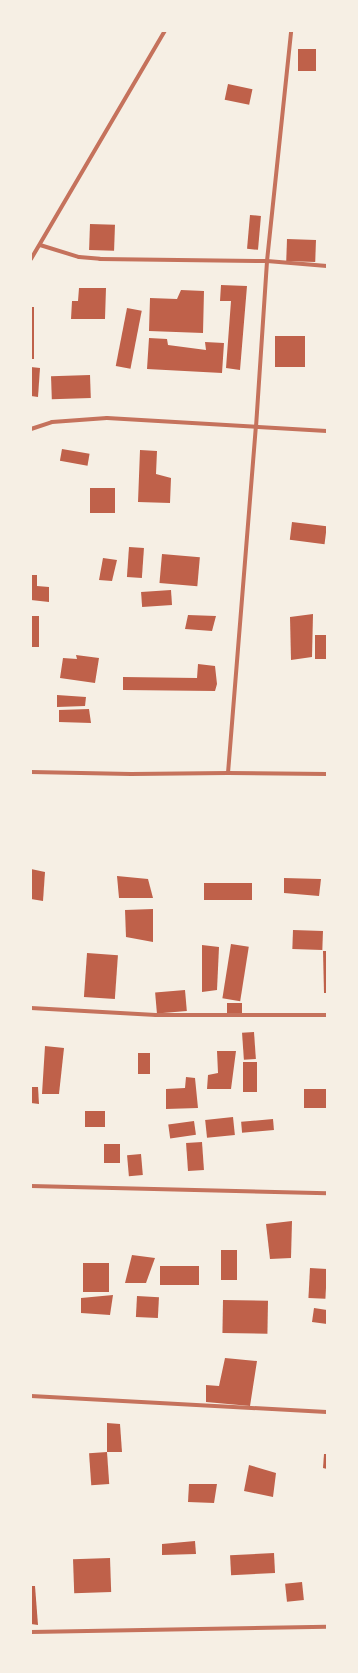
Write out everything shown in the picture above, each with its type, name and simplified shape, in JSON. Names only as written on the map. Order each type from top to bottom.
[{"type":"street","points":[[31,259],[165,31]]},
{"type":"street","points":[[228,772],[256,427],[267,261],[291,31]]},
{"type":"street","points":[[40,245],[79,257],[107,260],[267,261],[327,266]]},
{"type":"street","points":[[31,429],[52,422],[107,418],[327,431]]},
{"type":"street","points":[[31,772],[131,774],[228,772],[327,774]]},
{"type":"street","points":[[31,1008],[156,1015],[327,1015]]},
{"type":"street","points":[[31,1186],[327,1193]]},
{"type":"street","points":[[31,1396],[327,1412]]},
{"type":"street","points":[[31,1632],[327,1627]]},
{"type":"building","points":[[298,49],[316,49],[316,71],[298,71]]},
{"type":"building","points":[[228,84],[252,89],[249,105],[225,100]]},
{"type":"building","points":[[250,215],[261,216],[258,250],[247,249]]},
{"type":"building","points":[[90,224],[115,225],[114,251],[89,250]]},
{"type":"building","points":[[287,239],[316,240],[315,262],[286,261]]},
{"type":"building","points":[[221,285],[247,286],[240,370],[226,368],[231,301],[220,301]]},
{"type":"building","points":[[79,288],[106,288],[105,319],[71,319],[72,301],[78,301]]},
{"type":"building","points":[[181,290],[204,291],[203,333],[149,331],[150,298],[177,299]]},
{"type":"building","points":[[31,307],[34,307],[34,359],[31,359]]},
{"type":"building","points":[[127,308],[142,311],[130,369],[116,366]]},
{"type":"building","points":[[275,336],[305,336],[305,367],[275,367]]},
{"type":"building","points":[[149,338],[167,339],[168,345],[206,350],[205,342],[224,343],[222,373],[147,369]]},
{"type":"building","points":[[31,367],[40,368],[38,397],[31,396]]},
{"type":"building","points":[[90,375],[91,398],[52,399],[51,376]]},
{"type":"building","points":[[62,449],[90,454],[87,466],[60,461]]},
{"type":"building","points":[[140,450],[157,451],[156,474],[171,478],[170,503],[138,502]]},
{"type":"building","points":[[90,488],[115,488],[115,513],[90,513]]},
{"type":"building","points":[[292,522],[327,526],[325,544],[290,540]]},
{"type":"building","points":[[129,547],[144,548],[142,578],[127,577]]},
{"type":"building","points":[[162,554],[200,557],[197,586],[159,583]]},
{"type":"building","points":[[103,558],[117,560],[112,581],[99,580]]},
{"type":"building","points":[[31,575],[37,575],[37,586],[49,587],[49,602],[31,600]]},
{"type":"building","points":[[171,590],[172,605],[142,607],[141,592]]},
{"type":"building","points":[[313,614],[312,657],[291,660],[290,617]]},
{"type":"building","points":[[188,615],[216,616],[212,631],[185,629]]},
{"type":"building","points":[[31,616],[39,616],[39,647],[31,647]]},
{"type":"building","points":[[315,635],[327,635],[327,659],[315,659]]},
{"type":"building","points":[[76,655],[99,658],[95,683],[60,678],[63,658],[77,659]]},
{"type":"building","points":[[198,664],[215,666],[217,684],[215,691],[123,690],[123,677],[197,678]]},
{"type":"building","points":[[57,695],[86,697],[85,706],[57,707]]},
{"type":"building","points":[[89,709],[91,723],[59,722],[59,710]]},
{"type":"building","points":[[31,869],[45,872],[43,901],[31,899]]},
{"type":"building","points":[[117,876],[148,879],[153,898],[119,898]]},
{"type":"building","points":[[284,878],[321,879],[319,896],[284,893]]},
{"type":"building","points":[[204,883],[252,883],[252,900],[204,900]]},
{"type":"building","points":[[153,909],[153,942],[126,937],[125,910]]},
{"type":"building","points":[[293,930],[323,931],[322,950],[292,949]]},
{"type":"building","points":[[231,944],[249,947],[240,1001],[222,998]]},
{"type":"building","points":[[202,945],[219,947],[217,990],[202,992]]},
{"type":"building","points":[[323,951],[327,951],[327,993],[324,993]]},
{"type":"building","points":[[87,953],[118,955],[115,999],[84,997]]},
{"type":"building","points":[[185,990],[187,1011],[157,1014],[155,993]]},
{"type":"building","points":[[227,1003],[242,1003],[242,1013],[227,1013]]},
{"type":"building","points":[[254,1032],[256,1059],[244,1060],[242,1033]]},
{"type":"building","points":[[45,1046],[64,1048],[59,1094],[42,1094]]},
{"type":"building","points":[[217,1051],[236,1051],[231,1089],[207,1089],[208,1075],[218,1073]]},
{"type":"building","points":[[138,1053],[150,1053],[150,1074],[138,1074]]},
{"type":"building","points":[[243,1062],[257,1062],[257,1092],[243,1092]]},
{"type":"building","points":[[186,1077],[195,1078],[198,1108],[166,1109],[166,1089],[185,1088]]},
{"type":"building","points":[[31,1087],[38,1087],[39,1104],[31,1103]]},
{"type":"building","points":[[304,1089],[327,1089],[327,1108],[304,1108]]},
{"type":"building","points":[[85,1111],[105,1111],[105,1127],[85,1127]]},
{"type":"building","points":[[233,1117],[235,1135],[207,1138],[205,1120]]},
{"type":"building","points":[[273,1119],[274,1130],[242,1133],[241,1122]]},
{"type":"building","points":[[194,1121],[196,1135],[170,1138],[168,1125]]},
{"type":"building","points":[[202,1142],[204,1170],[188,1171],[186,1143]]},
{"type":"building","points":[[104,1144],[120,1144],[120,1163],[104,1163]]},
{"type":"building","points":[[141,1154],[143,1175],[129,1176],[127,1155]]},
{"type":"building","points":[[292,1221],[291,1258],[270,1259],[266,1224]]},
{"type":"building","points":[[221,1250],[237,1250],[237,1280],[221,1280]]},
{"type":"building","points":[[132,1255],[155,1258],[146,1283],[125,1283]]},
{"type":"building","points":[[83,1263],[109,1263],[109,1292],[83,1292]]},
{"type":"building","points":[[160,1266],[199,1266],[199,1285],[160,1285]]},
{"type":"building","points":[[310,1268],[327,1269],[325,1299],[308,1298]]},
{"type":"building","points":[[113,1295],[110,1315],[81,1313],[81,1298]]},
{"type":"building","points":[[137,1296],[159,1297],[158,1318],[136,1317]]},
{"type":"building","points":[[223,1300],[268,1301],[267,1334],[222,1333]]},
{"type":"building","points":[[314,1308],[327,1310],[327,1324],[312,1322]]},
{"type":"building","points":[[225,1358],[257,1361],[250,1406],[206,1402],[206,1385],[219,1386]]},
{"type":"building","points":[[107,1423],[120,1424],[122,1452],[107,1452]]},
{"type":"building","points":[[107,1452],[109,1484],[91,1485],[89,1453]]},
{"type":"building","points":[[324,1454],[327,1454],[327,1469],[323,1468]]},
{"type":"building","points":[[249,1465],[276,1473],[273,1497],[244,1491]]},
{"type":"building","points":[[189,1484],[217,1484],[214,1503],[188,1502]]},
{"type":"building","points":[[195,1541],[196,1554],[162,1555],[162,1544]]},
{"type":"building","points":[[274,1553],[275,1573],[231,1575],[230,1555]]},
{"type":"building","points":[[110,1558],[111,1592],[74,1593],[73,1559]]},
{"type":"building","points":[[302,1582],[304,1600],[287,1602],[285,1584]]},
{"type":"building","points":[[31,1586],[35,1586],[38,1625],[31,1624]]}]
